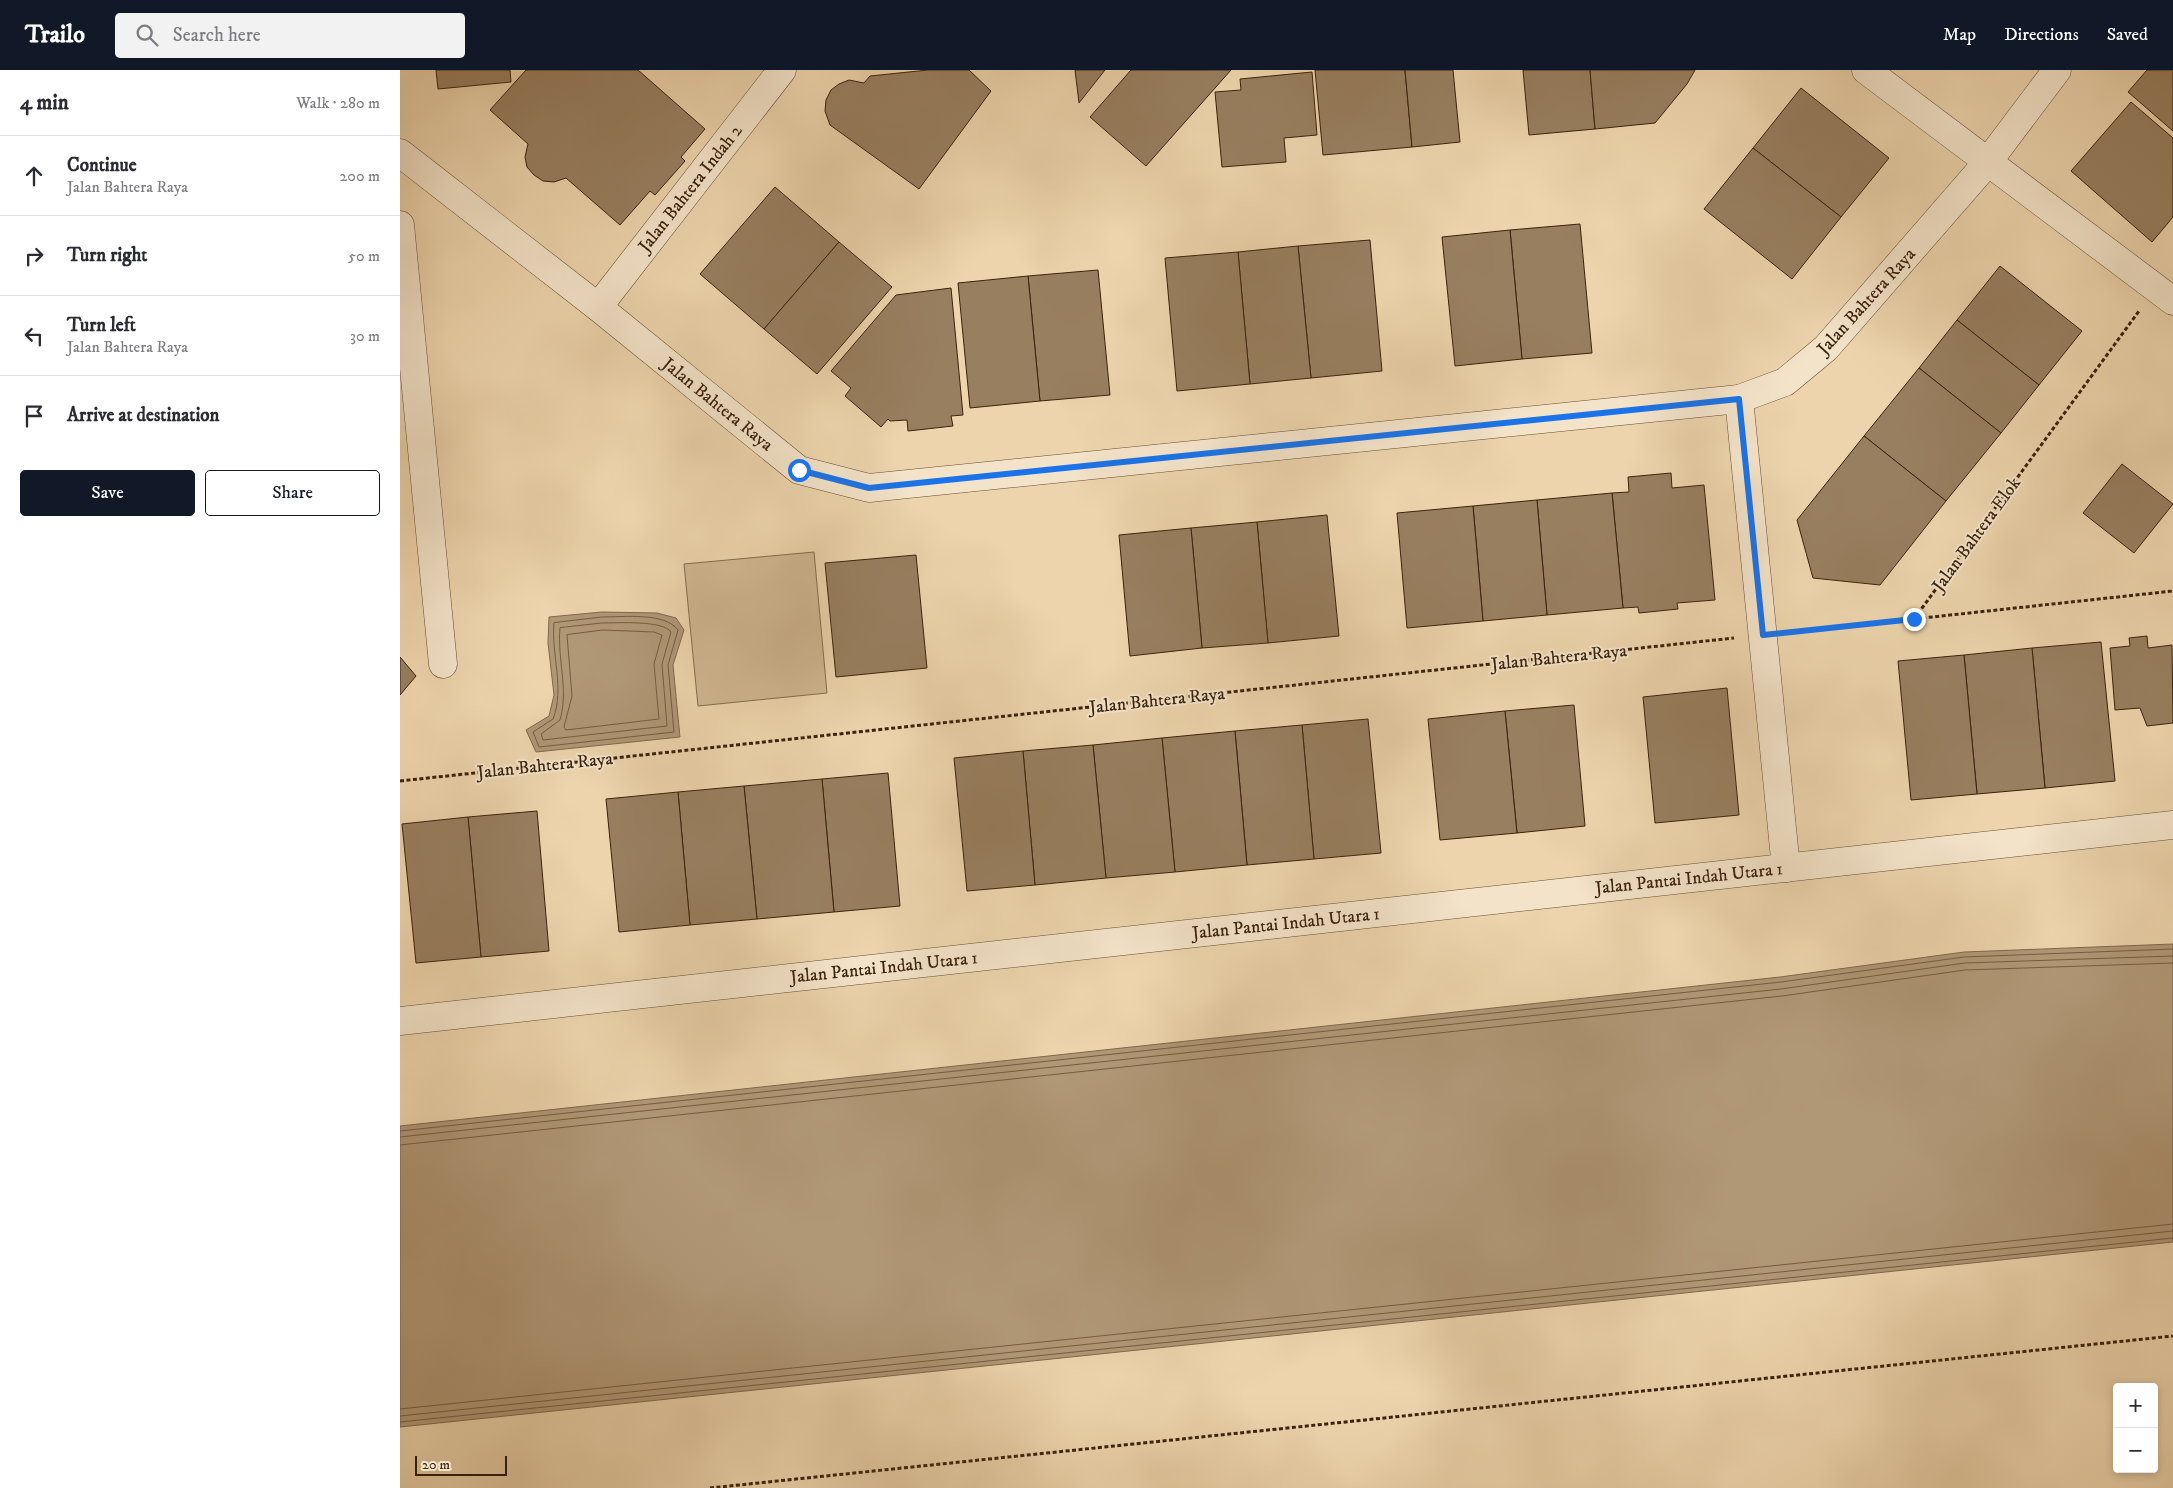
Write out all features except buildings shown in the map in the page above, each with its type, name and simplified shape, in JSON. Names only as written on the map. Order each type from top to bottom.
[{"type":"street","name":"Jalan Bahtera Indah 2","points":[[598,307],[782,70]]},
{"type":"street","points":[[1866,70],[2165,294]]},
{"type":"street","name":"Jalan Bahtera Raya","points":[[400,153],[598,307],[799,470],[869,488],[1739,399],[1785,382],[1826,348],[1988,163],[2057,70]]},
{"type":"street","points":[[400,225],[443,664]]},
{"type":"street","points":[[1739,399],[1786,868]]},
{"type":"street","name":"Jalan Pantai Indah Utara 1","points":[[400,1021],[2173,825]]},
{"type":"path","name":"Jalan Bahtera Elok","points":[[1914,619],[2165,294]]},
{"type":"path","name":"Jalan Bahtera Elok","points":[[1914,619],[2173,591]]},
{"type":"path","name":"Jalan Bahtera Raya","points":[[400,781],[1914,619]]},
{"type":"path","points":[[710,1488],[2173,1336]]},
{"type":"shaded area","points":[[814,552],[827,693],[698,706],[684,564]]},
{"type":"water","points":[[602,612],[657,613],[676,618],[684,630],[673,665],[680,737],[536,752],[526,730],[549,716],[554,695],[548,643],[549,617]]},
{"type":"water","points":[[2173,944],[2173,1242],[400,1427],[400,1126],[1780,977],[1964,952]]},
{"type":"route","points":[[799,470],[869,488],[1739,399],[1763,635],[1914,619]]}]
